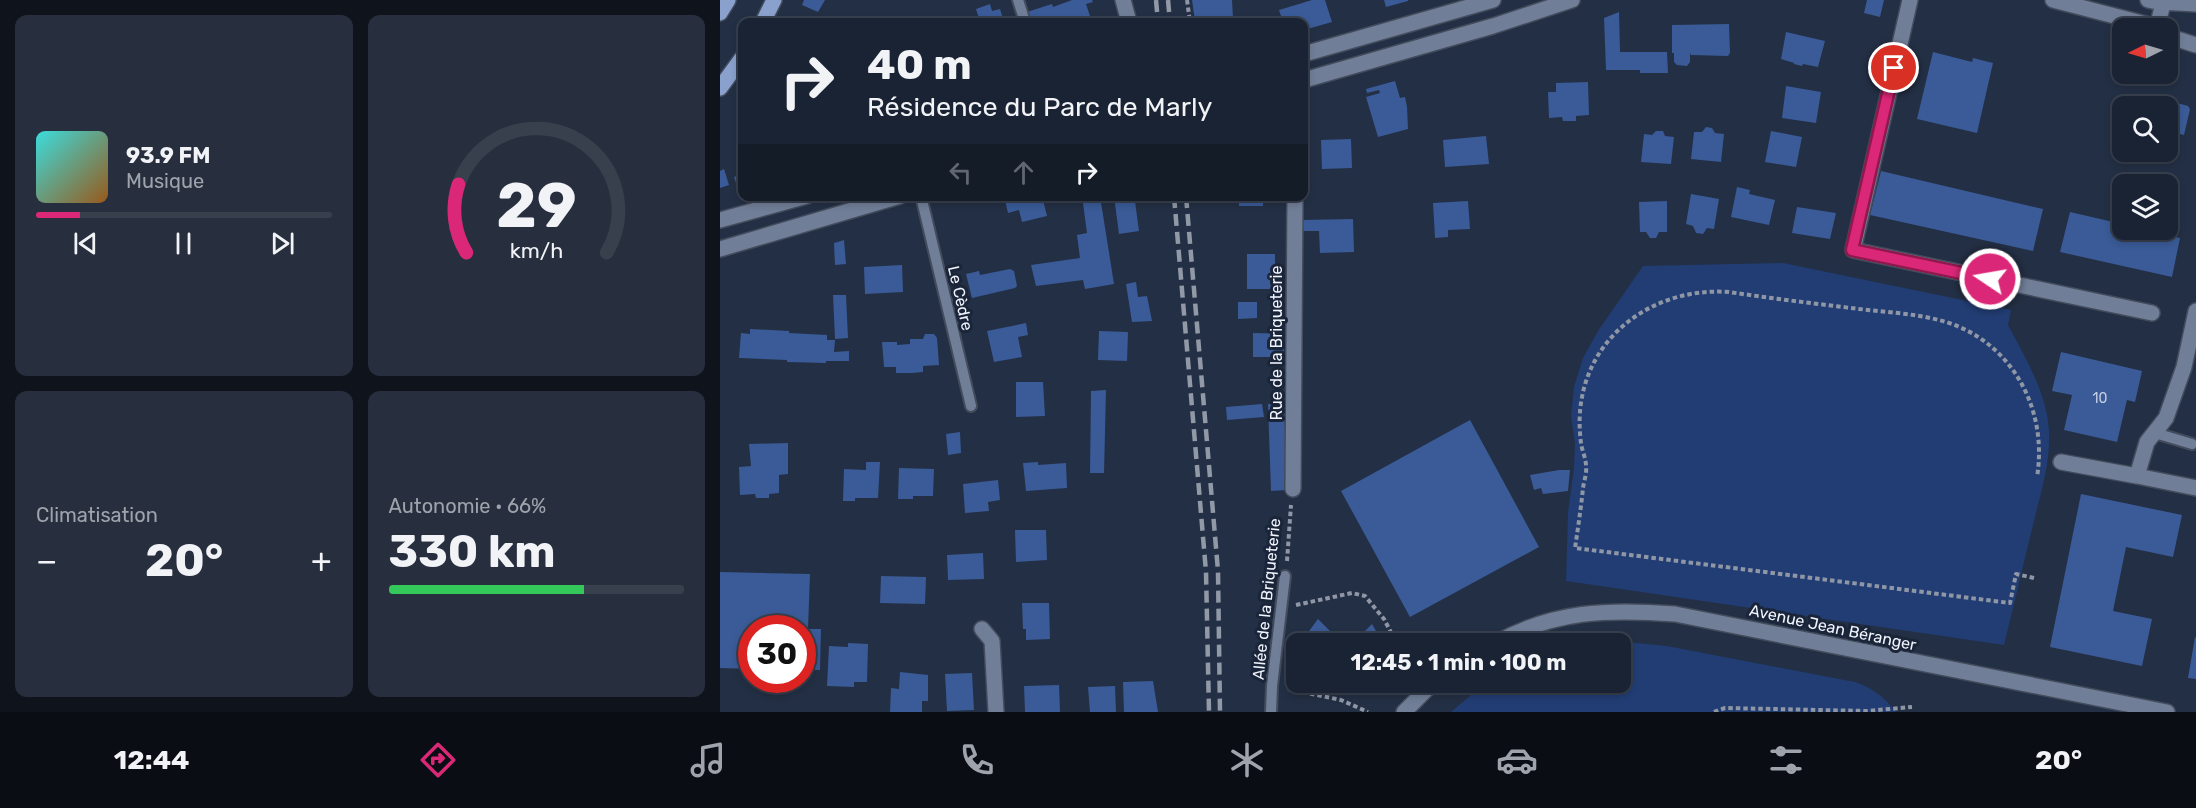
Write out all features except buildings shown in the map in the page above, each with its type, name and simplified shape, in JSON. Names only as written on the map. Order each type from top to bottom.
[{"type":"main road","points":[[720,13],[728,0]]},
{"type":"main road","points":[[764,18],[774,0]]},
{"type":"main road","points":[[720,88],[738,63]]},
{"type":"street","points":[[1123,0],[1128,18]]},
{"type":"street","points":[[1308,53],[1493,0]]},
{"type":"street","points":[[1308,79],[1493,26],[1572,0]]},
{"type":"street","points":[[1910,0],[1852,250],[2152,313]]},
{"type":"street","points":[[2053,0],[2121,18]]},
{"type":"street","points":[[2160,18],[2158,1],[2196,4]]},
{"type":"street","points":[[2178,39],[2196,45]]},
{"type":"street","points":[[720,220],[789,201]]},
{"type":"street","points":[[720,249],[883,201]]},
{"type":"street","name":"Rue de la Briqueterie","points":[[1293,489],[1295,201]]},
{"type":"street","points":[[2137,476],[2145,448],[2166,418],[2184,367],[2196,312]]},
{"type":"street","points":[[2061,462],[2196,488]]},
{"type":"street","name":"Avenue Jean Béranger","points":[[1518,633],[1537,624],[1581,614],[1621,610],[1675,614],[2167,712]]},
{"type":"street","points":[[982,629],[992,641],[996,712]]},
{"type":"street","points":[[1404,712],[1423,693]]},
{"type":"lane","points":[[1018,0],[1024,18]]},
{"type":"lane","name":"Le Cèdre","points":[[922,201],[971,406]]},
{"type":"lane","points":[[2155,433],[2192,444]]},
{"type":"lane","name":"Allée de la Briqueterie","points":[[1271,712],[1285,576]]},
{"type":"path","points":[[1187,0],[1189,18]]},
{"type":"path","points":[[2034,578],[2016,574],[2010,603],[1575,548],[1586,465],[1580,430],[1582,396],[1594,363],[1606,344],[1622,327],[1650,306],[1683,294],[1705,291],[1729,292],[1935,319],[1968,331],[1987,343],[2019,377],[2033,408],[2038,431],[2040,454],[2037,477]]},
{"type":"path","name":"Allée de la Briqueterie","points":[[1285,576],[1293,489]]},
{"type":"path","points":[[1281,608],[1352,593],[1365,596],[1384,619],[1391,633]]},
{"type":"path","points":[[1272,686],[1341,700],[1368,712]]},
{"type":"path","points":[[1714,712],[1725,708],[1867,711],[1912,707],[1908,712]]},
{"type":"shaded area","points":[[1783,263],[2011,310],[2008,325],[2032,372],[2046,409],[2049,447],[2043,486],[2004,645],[1566,581],[1568,512],[1575,444],[1571,416],[1574,387],[1583,358],[1598,331],[1643,266]]},
{"type":"shaded area","points":[[1631,642],[1667,646],[1855,682],[1878,694],[1896,712],[1451,712],[1472,694],[1631,693]]},
{"type":"railway","points":[[1156,0],[1158,18]]},
{"type":"railway","points":[[1168,0],[1170,18]]},
{"type":"railway","points":[[1174,201],[1206,572],[1209,712]]},
{"type":"railway","points":[[1186,201],[1218,571],[1220,712]]},
{"type":"route","points":[[1894,68],[1852,250],[1990,279]]}]
